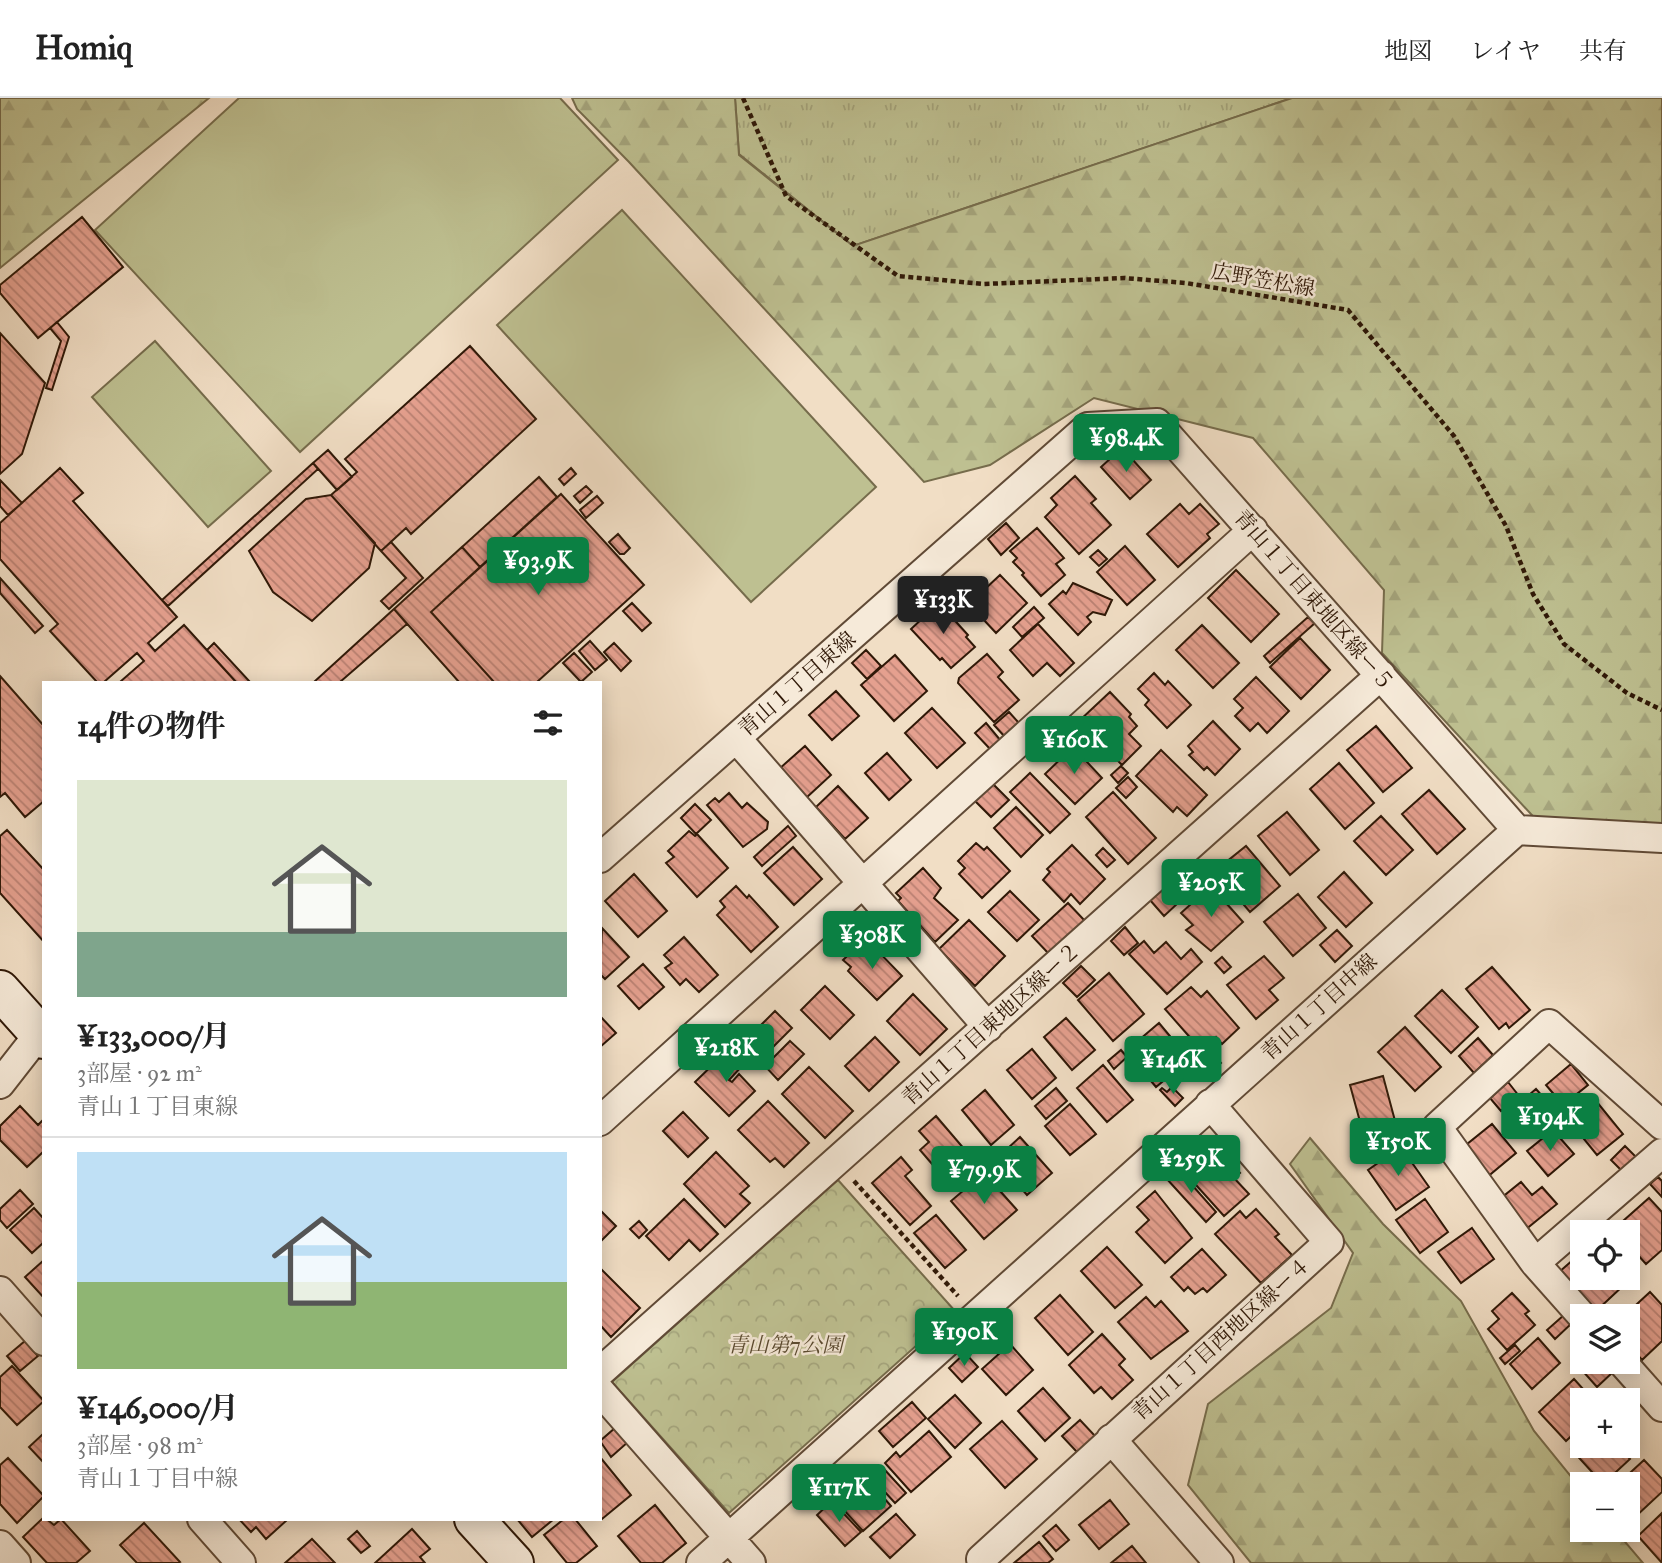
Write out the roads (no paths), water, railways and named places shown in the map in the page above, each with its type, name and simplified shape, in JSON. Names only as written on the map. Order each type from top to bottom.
[{"type":"street","name":"青山１丁目東地区線ー５","points":[[1088,427],[1157,422],[1517,830]]},
{"type":"street","name":"青山１丁目東線","points":[[602,856],[1088,427]]},
{"type":"street","points":[[602,1119],[1252,530]]},
{"type":"street","name":"青山１丁目東地区線ー２","points":[[602,1370],[1381,675]]},
{"type":"street","points":[[736,738],[988,1027]]},
{"type":"street","points":[[1517,830],[1662,838]]},
{"type":"street","name":"青山１丁目中線","points":[[701,1563],[1517,830]]},
{"type":"street","points":[[0,990],[41,1036],[0,1084]]},
{"type":"street","points":[[1571,1304],[1535,1263],[1437,1127],[1549,1024],[1662,1125]]},
{"type":"street","name":"青山１丁目西地区線ー４","points":[[980,1562],[1329,1242],[1210,1104]]},
{"type":"street","points":[[1535,1263],[1662,1153]]},
{"type":"street","points":[[0,1292],[42,1339]]},
{"type":"street","points":[[1636,1374],[1657,1391]]},
{"type":"street","points":[[602,1393],[751,1563]]},
{"type":"street","points":[[1111,1440],[1219,1563]]},
{"type":"street","points":[[204,1521],[241,1563]]},
{"type":"street","points":[[476,1521],[514,1563]]},
{"type":"street","points":[[0,1545],[16,1563]]},
{"type":"park label","name":"青山第7公園","points":[[785,1345]]}]
